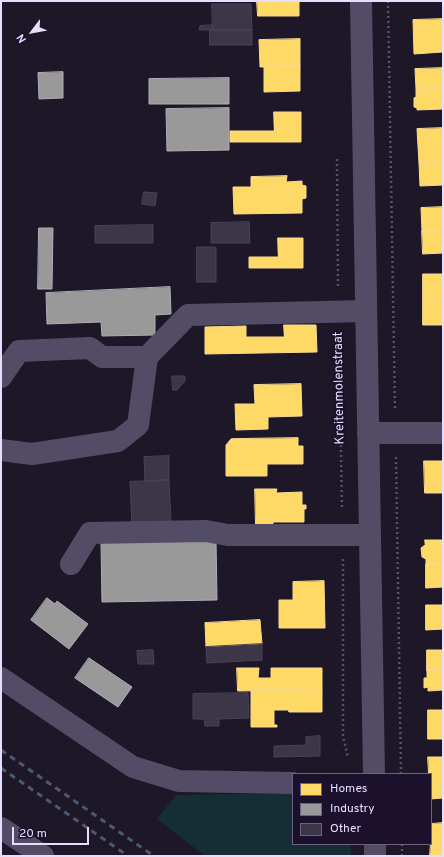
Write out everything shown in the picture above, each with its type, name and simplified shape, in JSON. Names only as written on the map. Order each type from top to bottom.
[{"type":"street","points":[[361,1],[374,773]]},
{"type":"street","points":[[1,450],[32,454],[118,441],[138,425],[147,357],[188,315],[366,311]]},
{"type":"street","points":[[1,377],[19,351],[90,348],[102,357],[147,357]]},
{"type":"street","points":[[368,432],[443,433]]},
{"type":"street","points":[[71,564],[90,533],[206,531],[228,535],[370,535]]},
{"type":"street","points":[[1,678],[133,766],[179,781],[292,783]]},
{"type":"street","points":[[1,828],[43,856]]},
{"type":"street","points":[[374,845],[375,856]]},
{"type":"path","points":[[388,1],[401,773]]},
{"type":"path","name":"Kreitenmolenstraat","points":[[337,154],[343,536],[343,736],[348,759]]},
{"type":"path","points":[[402,845],[402,856]]},
{"type":"shaded area","points":[[292,793],[292,845],[351,845],[351,856],[205,856],[157,819],[176,795]]},
{"type":"building: Homes","points":[[257,1],[299,1],[299,16],[258,16]]},
{"type":"building: Homes","points":[[443,19],[443,52],[414,54],[413,20]]},
{"type":"building: Homes","points":[[300,39],[300,65],[260,66],[259,40]]},
{"type":"building: Homes","points":[[300,65],[300,91],[264,92],[264,67],[260,66]]},
{"type":"building: Homes","points":[[443,68],[443,88],[416,89],[415,69]]},
{"type":"building: Homes","points":[[443,88],[443,109],[417,110],[417,108],[414,107],[416,89]]},
{"type":"building: Homes","points":[[274,112],[301,112],[301,142],[230,142],[230,131],[274,131]]},
{"type":"building: Homes","points":[[443,128],[443,162],[419,163],[417,129]]},
{"type":"building: Homes","points":[[443,162],[443,185],[420,186],[419,163]]},
{"type":"building: Homes","points":[[287,176],[286,182],[302,181],[302,185],[306,186],[306,198],[302,199],[302,213],[234,214],[233,187],[251,187],[251,177]]},
{"type":"building: Homes","points":[[443,207],[443,231],[422,231],[421,208]]},
{"type":"building: Homes","points":[[422,231],[443,231],[443,253],[423,254]]},
{"type":"building: Homes","points":[[278,238],[303,238],[303,268],[249,268],[249,257],[278,257]]},
{"type":"building: Homes","points":[[423,274],[443,274],[443,299],[423,299]]},
{"type":"building: Homes","points":[[423,299],[443,299],[443,325],[423,325]]},
{"type":"building: Homes","points":[[284,325],[316,325],[317,352],[205,354],[205,327],[246,326],[246,337],[284,337]]},
{"type":"building: Homes","points":[[301,384],[302,416],[268,417],[268,429],[236,430],[235,404],[255,404],[254,385]]},
{"type":"building: Homes","points":[[298,438],[298,446],[303,446],[303,464],[267,464],[267,476],[226,476],[226,445],[231,439]]},
{"type":"building: Homes","points":[[424,461],[443,461],[443,493],[425,493]]},
{"type":"building: Homes","points":[[255,489],[277,489],[276,493],[302,492],[302,505],[306,505],[306,509],[304,509],[304,522],[273,522],[273,526],[256,526]]},
{"type":"building: Homes","points":[[425,540],[443,540],[443,564],[426,564],[426,559],[422,557],[421,548],[425,545]]},
{"type":"building: Homes","points":[[426,564],[443,564],[443,587],[426,588]]},
{"type":"building: Homes","points":[[324,581],[325,628],[279,628],[279,600],[293,600],[293,582]]},
{"type":"building: Homes","points":[[426,605],[443,605],[443,629],[426,630]]},
{"type":"building: Homes","points":[[260,620],[262,644],[206,647],[205,623]]},
{"type":"building: Homes","points":[[427,650],[443,650],[443,670],[427,671]]},
{"type":"building: Homes","points":[[237,668],[259,668],[258,678],[271,678],[271,668],[322,668],[322,690],[238,691]]},
{"type":"building: Homes","points":[[443,670],[443,690],[428,691],[428,687],[424,688],[424,678],[427,678],[427,671]]},
{"type":"building: Homes","points":[[322,690],[322,712],[289,712],[288,710],[274,710],[274,725],[277,725],[277,727],[251,727],[251,691]]},
{"type":"building: Homes","points":[[428,710],[443,710],[443,739],[428,739]]},
{"type":"building: Homes","points":[[428,757],[443,757],[443,798],[432,799],[432,773],[429,773]]},
{"type":"building: Homes","points":[[443,823],[443,842],[432,842],[432,824]]},
{"type":"building: Homes","points":[[432,842],[443,842],[443,856],[430,856]]},
{"type":"building: Industry","points":[[63,72],[63,98],[39,99],[38,73]]},
{"type":"building: Industry","points":[[229,78],[229,104],[149,104],[149,79]]},
{"type":"building: Industry","points":[[229,108],[229,150],[167,151],[166,109]]},
{"type":"building: Industry","points":[[39,228],[53,228],[52,289],[38,289]]},
{"type":"building: Industry","points":[[170,287],[171,314],[155,315],[155,335],[102,336],[101,322],[47,324],[46,293]]},
{"type":"building: Industry","points":[[216,540],[217,600],[102,602],[101,542]]},
{"type":"building: Industry","points":[[47,598],[55,604],[57,601],[88,624],[69,649],[31,620]]},
{"type":"building: Industry","points":[[89,658],[132,687],[118,707],[75,678]]},
{"type":"building: Other","points":[[212,4],[251,4],[252,30],[213,30]]},
{"type":"building: Other","points":[[213,25],[213,30],[199,30],[200,26]]},
{"type":"building: Other","points":[[210,30],[252,30],[252,45],[210,45]]},
{"type":"building: Other","points":[[144,192],[157,193],[155,206],[142,204]]},
{"type":"building: Other","points":[[249,222],[250,243],[211,243],[211,223]]},
{"type":"building: Other","points":[[153,225],[153,243],[95,243],[95,226]]},
{"type":"building: Other","points":[[197,247],[216,247],[216,282],[197,282]]},
{"type":"building: Other","points":[[172,376],[185,376],[185,381],[177,390],[173,390]]},
{"type":"building: Other","points":[[169,456],[169,480],[145,482],[144,457]]},
{"type":"building: Other","points":[[169,480],[171,522],[132,524],[130,482]]},
{"type":"building: Other","points":[[262,644],[262,660],[207,663],[206,647]]},
{"type":"building: Other","points":[[153,650],[154,664],[138,664],[137,651]]},
{"type":"building: Other","points":[[248,693],[249,718],[219,719],[219,726],[205,726],[204,719],[193,719],[193,694]]},
{"type":"building: Other","points":[[320,736],[320,756],[274,757],[274,746],[306,745],[306,737]]},
{"type":"railway","points":[[1,750],[154,856]]},
{"type":"railway","points":[[1,768],[128,856]]}]
